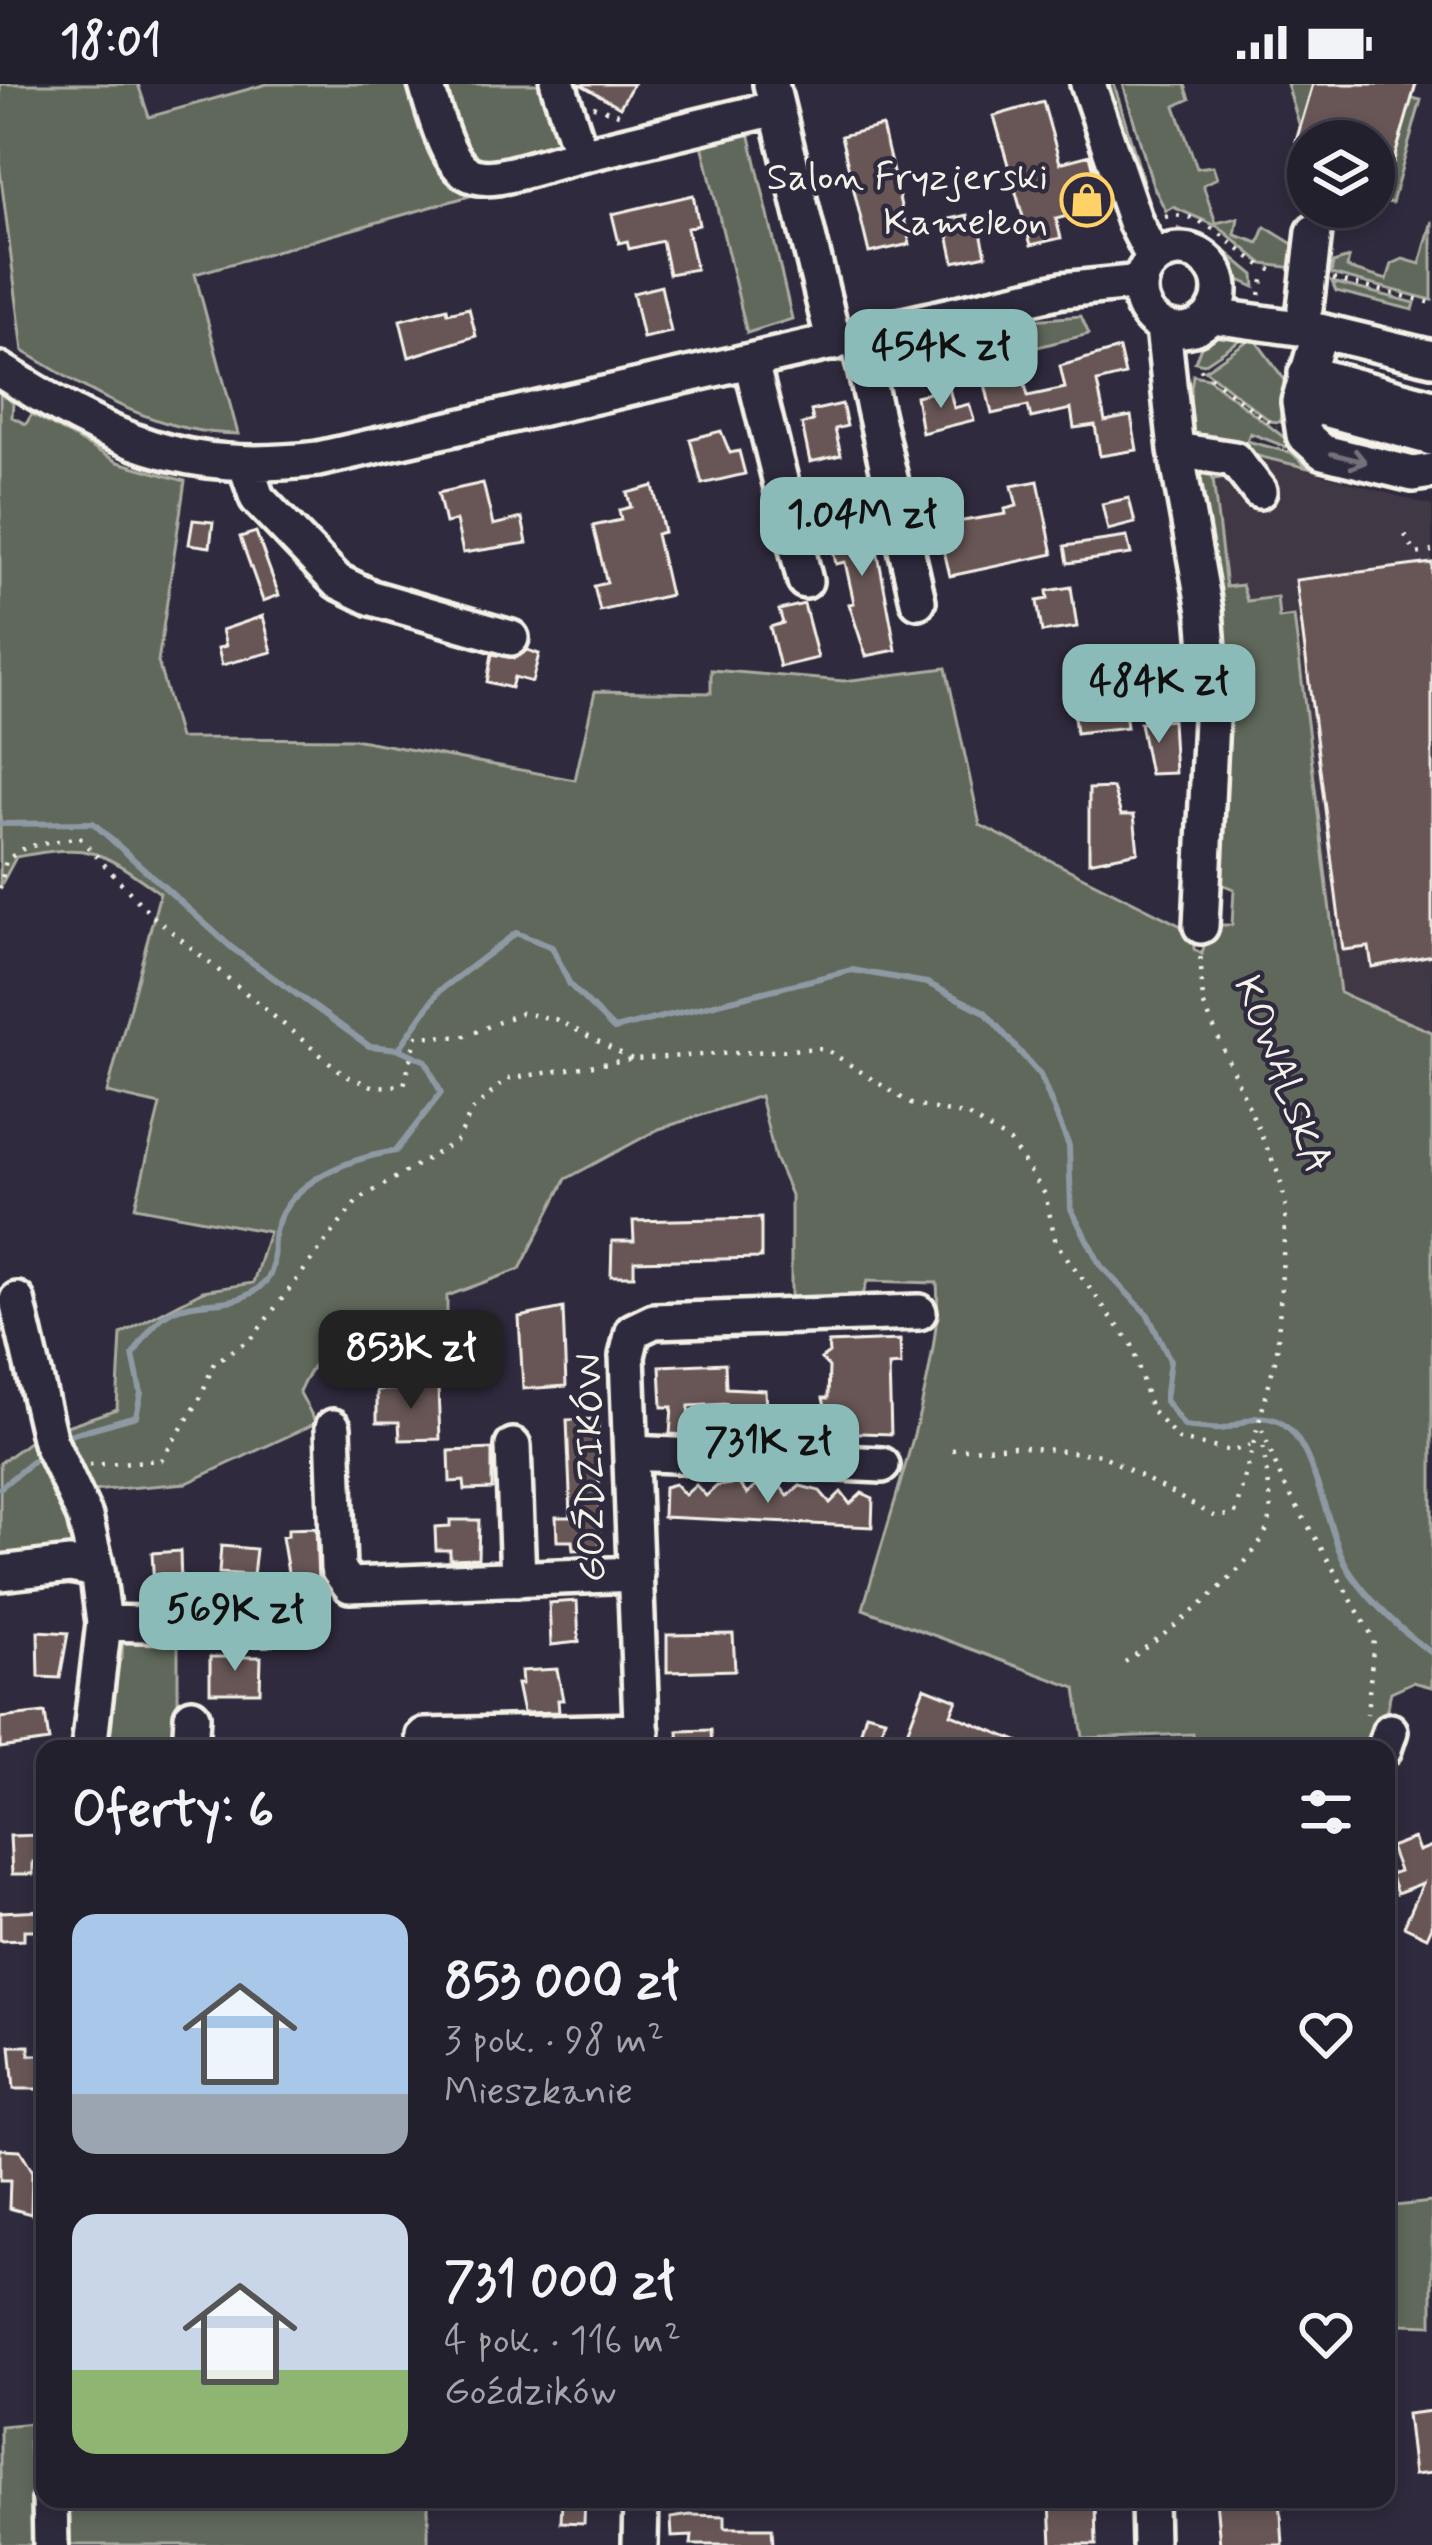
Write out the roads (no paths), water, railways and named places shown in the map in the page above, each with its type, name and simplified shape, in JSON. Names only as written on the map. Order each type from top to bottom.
[{"type":"street","points":[[426,84],[444,148],[464,172],[493,178],[773,96],[918,601]]},
{"type":"street","points":[[1088,84],[1156,285],[1189,330],[1207,321],[1305,352],[1432,407]]},
{"type":"street","points":[[571,93],[581,155]]},
{"type":"street","points":[[1115,166],[1155,222],[1156,285],[1176,450],[1205,611],[1212,699],[1201,926]]},
{"type":"street","points":[[1314,232],[1304,434],[1323,452],[1413,474],[1432,471]]},
{"type":"street","points":[[0,370],[117,439],[184,460],[246,466],[318,459],[1019,301],[1156,285],[1204,257],[1220,278],[1245,293],[1305,352],[1432,438]]},
{"type":"street","points":[[1173,403],[1220,278]]},
{"type":"street","points":[[1305,352],[1432,338]]},
{"type":"street","points":[[1305,352],[1432,358]]},
{"type":"street","points":[[1305,352],[1432,376]]},
{"type":"street","points":[[751,362],[805,581]]},
{"type":"street","points":[[1176,450],[1234,459],[1258,491]]},
{"type":"street","points":[[246,466],[257,498],[337,581],[372,598],[511,638]]},
{"type":"street","points":[[17,1300],[41,1413],[85,1517],[97,1570],[104,1623],[89,1740]]},
{"type":"street","name":"GOŹDZIKÓW","points":[[642,1740],[628,1342],[643,1324],[920,1312]]},
{"type":"street","points":[[334,1427],[338,1569],[350,1586],[636,1574]]},
{"type":"street","points":[[513,1446],[518,1579]]},
{"type":"street","points":[[632,1454],[882,1466]]},
{"type":"street","points":[[0,1573],[70,1565],[97,1570]]},
{"type":"street","points":[[104,1623],[266,1627]]},
{"type":"street","points":[[424,1736],[642,1740]]},
{"type":"street","points":[[50,2508],[51,2545]]},
{"type":"street","points":[[640,2545],[641,2508]]},
{"type":"street","points":[[1149,2508],[1150,2545]]},
{"type":"waterway","points":[[0,824],[93,823],[232,948],[369,1046],[399,1049],[439,991],[516,933],[552,947],[570,985],[614,1029],[852,970],[927,983],[985,1012],[1040,1075],[1069,1146],[1071,1209],[1101,1266],[1148,1315],[1170,1360],[1165,1400],[1184,1426],[1222,1429],[1260,1418],[1289,1429],[1311,1466],[1352,1575],[1389,1617],[1432,1653]]},
{"type":"waterway","points":[[69,1435],[136,1416],[141,1393],[133,1355],[163,1317],[188,1306],[244,1296],[265,1282],[272,1270],[276,1228],[295,1196],[342,1166],[396,1151],[441,1093],[426,1061],[399,1049]]},
{"type":"waterway","points":[[0,1488],[39,1456]]},
{"type":"place","name":"Salon Fryzjerski Kameleon","points":[[1087,200]]}]
